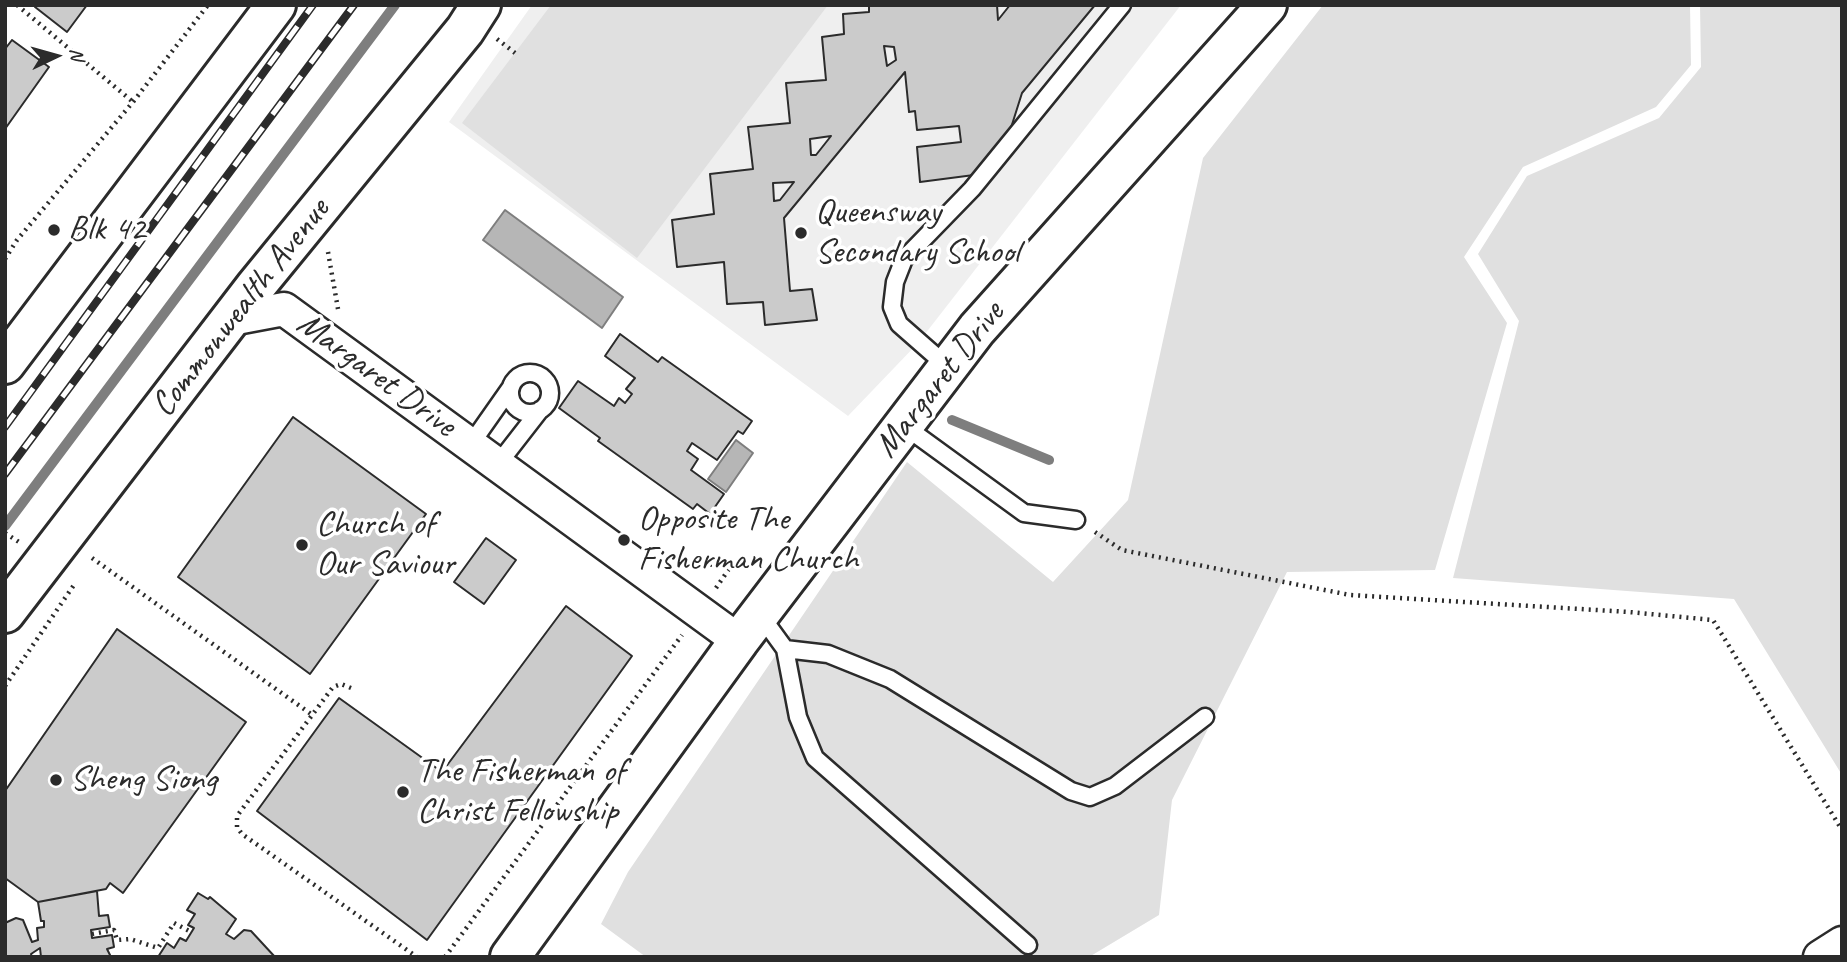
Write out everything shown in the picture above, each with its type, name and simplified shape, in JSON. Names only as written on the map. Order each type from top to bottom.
[{"type":"main road","points":[[5,364],[276,5]]},
{"type":"main road","name":"Commonwealth Avenue","points":[[5,613],[231,319],[465,30],[481,5]]},
{"type":"main road","name":"Margaret Drive","points":[[510,957],[750,629],[977,329],[1267,5]]},
{"type":"street","name":"Margaret Drive","points":[[283,253],[284,309]]},
{"type":"street","name":"Margaret Drive","points":[[231,319],[284,309],[698,612],[750,629]]},
{"type":"street","points":[[1820,957],[1842,943]]},
{"type":"lane","points":[[948,367],[899,324],[892,307],[895,282],[904,259],[972,189],[1122,5]]},
{"type":"lane","points":[[471,444],[514,380],[524,373],[542,377],[550,393],[498,464]]},
{"type":"lane","points":[[511,387],[510,394],[515,406],[527,412],[540,410]]},
{"type":"lane","points":[[903,425],[1024,513],[1076,520]]},
{"type":"lane","points":[[750,629],[785,649],[828,654],[890,678],[1072,791],[1090,797],[1115,786],[1205,717]]},
{"type":"lane","points":[[785,649],[798,717],[815,758],[1028,945]]},
{"type":"path","points":[[17,5],[133,103]]},
{"type":"path","points":[[5,259],[17,240],[133,103],[208,5]]},
{"type":"path","points":[[1076,520],[1122,550],[1350,594],[1713,620],[1842,830]]},
{"type":"path","points":[[5,533],[14,539]]},
{"type":"path","points":[[85,568],[92,558],[311,714]]},
{"type":"path","points":[[5,686],[78,579]]},
{"type":"path","points":[[445,957],[698,612]]},
{"type":"path","points":[[351,688],[341,684],[333,687],[237,816],[237,827],[242,834],[417,957]]},
{"type":"path","points":[[92,934],[114,930],[117,940],[130,939],[158,948],[174,923],[191,932]]},
{"type":"shaded area","name":"Queensway Secondary School","points":[[532,5],[1181,5],[918,343],[848,416],[449,122]]},
{"type":"shaded area","points":[[551,5],[828,5],[637,258],[462,123]]},
{"type":"shaded area","points":[[1323,5],[1690,5],[1691,65],[1656,107],[1523,167],[1464,257],[1507,323],[1435,570],[1287,572],[1172,800],[1159,915],[1089,957],[646,957],[601,924],[628,872],[907,462],[1053,582],[1128,500],[1203,158]]},
{"type":"shaded area","points":[[1700,5],[1842,5],[1842,775],[1734,599],[1453,578],[1519,321],[1478,254],[1527,176],[1659,118],[1701,67]]},
{"type":"shaded area","points":[[505,210],[623,297],[602,328],[483,240]]},
{"type":"shaded area","points":[[736,440],[753,453],[726,492],[708,479]]},
{"type":"building","points":[[87,5],[67,32],[35,7]]},
{"type":"building","points":[[869,5],[997,5],[998,20],[1010,5],[1095,5],[1022,93],[997,172],[920,182],[917,147],[961,142],[959,126],[917,130],[915,111],[909,112],[905,72],[784,218],[790,291],[812,289],[817,320],[765,325],[763,302],[727,304],[724,262],[677,267],[672,220],[714,214],[710,174],[753,169],[748,127],[790,123],[786,83],[826,80],[822,37],[844,34],[843,14],[869,12]],"holes":[[[884,46],[894,47],[896,60],[887,66]],[[831,136],[816,155],[811,155],[810,139]],[[794,182],[780,200],[774,201],[773,183]]]},
{"type":"building","points":[[12,40],[49,67],[5,129],[5,49]]},
{"type":"building","points":[[620,334],[658,362],[662,357],[752,421],[743,434],[738,431],[717,460],[692,443],[687,451],[698,459],[691,470],[724,494],[710,514],[697,504],[693,509],[598,441],[600,438],[559,408],[578,381],[614,406],[619,398],[625,403],[632,394],[626,389],[635,378],[605,356]]},
{"type":"building","name":"Church of Our Saviour","points":[[293,417],[426,514],[310,674],[178,577]]},
{"type":"building","points":[[486,538],[516,560],[484,604],[454,582]]},
{"type":"building","name":"The Fisherman of Christ Fellowship","points":[[566,606],[632,656],[427,940],[257,811],[339,698],[442,772]]},
{"type":"building","points":[[117,629],[246,722],[123,893],[110,883],[106,889],[38,902],[5,878],[5,791]]},
{"type":"building","points":[[97,891],[99,916],[108,915],[110,927],[91,930],[92,938],[112,935],[114,947],[107,949],[111,957],[41,957],[40,948],[31,954],[32,957],[5,957],[5,923],[16,918],[23,920],[32,942],[38,940],[37,928],[44,927],[44,921],[41,921],[38,902]]},
{"type":"building","points":[[198,893],[208,899],[210,897],[236,919],[226,934],[234,939],[244,930],[251,931],[275,957],[158,957],[167,943],[174,948],[180,938],[186,941],[194,928],[188,925],[195,914],[187,910]]},
{"type":"waterway","points":[[5,526],[395,5]]},
{"type":"waterway","points":[[952,420],[1049,460]]},
{"type":"railway","points":[[5,427],[313,5]]},
{"type":"railway","points":[[5,474],[354,5]]},
{"type":"place","name":"Blk 42","points":[[54,230]]},
{"type":"place","name":"Queensway Secondary School","points":[[801,233]]},
{"type":"place","name":"Opposite The Fisherman Church","points":[[624,540]]},
{"type":"place","name":"Church of Our Saviour","points":[[302,545]]},
{"type":"place","name":"Sheng Siong","points":[[56,780]]},
{"type":"place","name":"The Fisherman of Christ Fellowship","points":[[403,792]]}]
